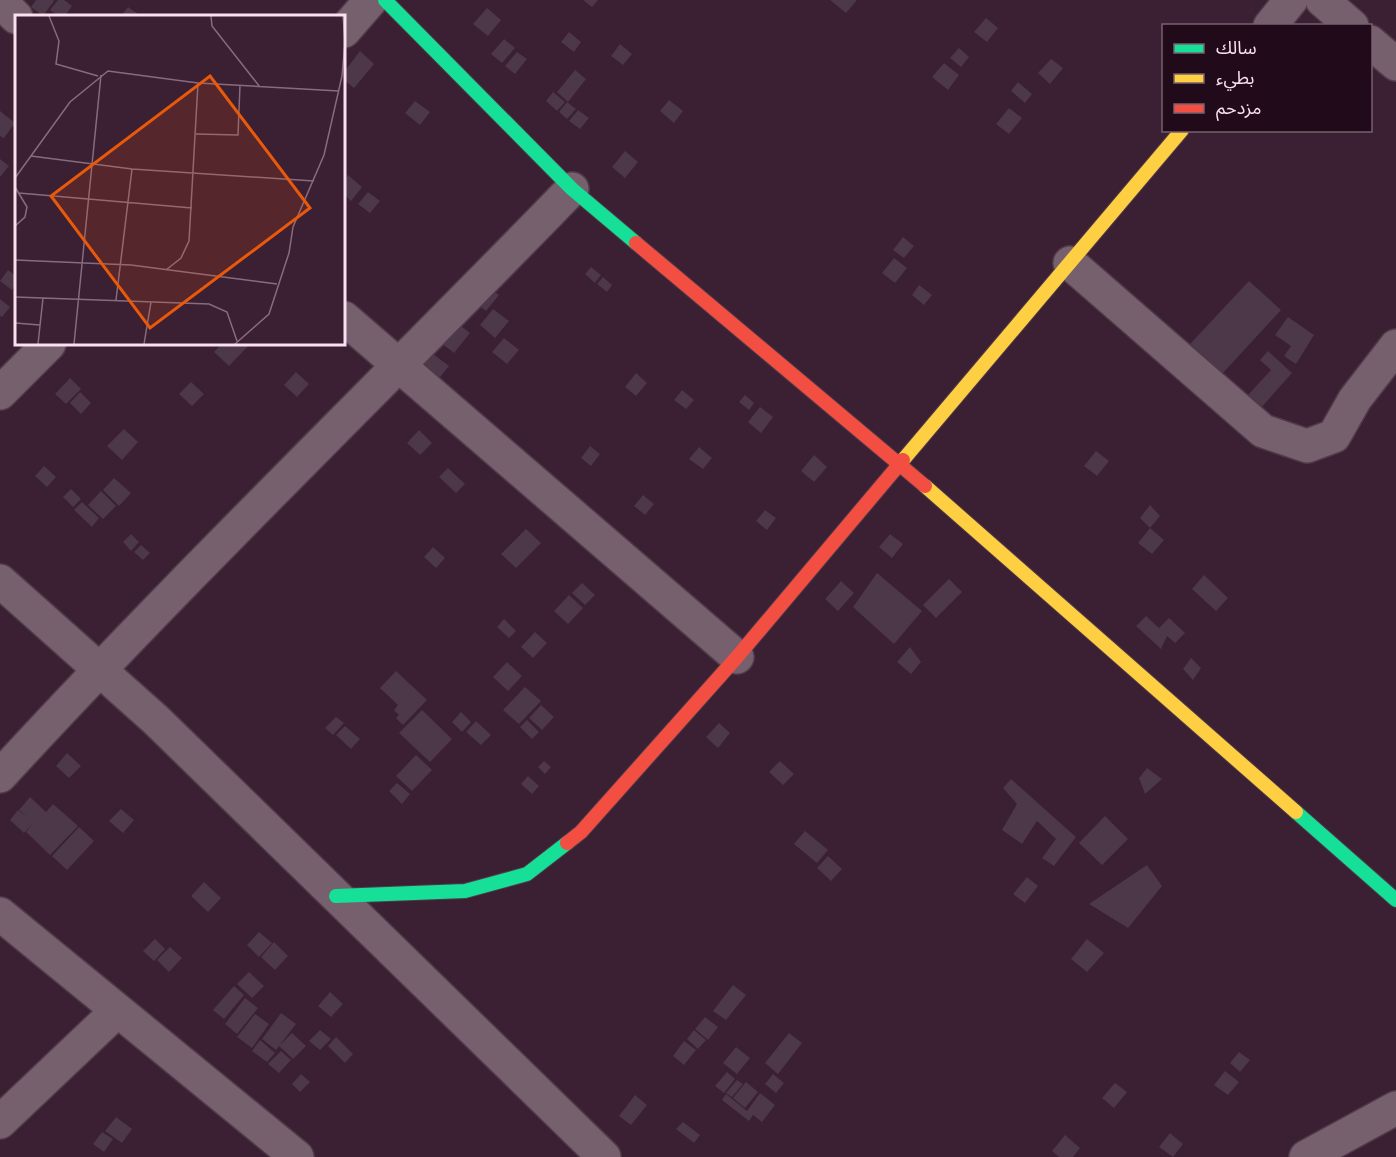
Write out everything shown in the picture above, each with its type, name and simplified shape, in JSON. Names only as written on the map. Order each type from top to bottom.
[{"type":"street","points":[[345,30],[371,0]]},
{"type":"street","points":[[385,0],[572,189],[900,464],[1396,900]]},
{"type":"street","points":[[1272,24],[1292,0]]},
{"type":"street","points":[[1322,0],[1350,24]]},
{"type":"street","points":[[0,1],[15,16]]},
{"type":"street","points":[[1372,43],[1396,64]]},
{"type":"street","points":[[336,896],[465,891],[526,874],[581,832],[737,657],[1180,132]]},
{"type":"street","points":[[0,776],[99,669],[399,368],[572,189]]},
{"type":"street","points":[[1070,263],[1263,431],[1307,446],[1334,436],[1355,399],[1396,346]]},
{"type":"street","points":[[345,319],[399,368],[737,657]]},
{"type":"street","points":[[0,393],[48,345]]},
{"type":"street","points":[[0,581],[156,720],[604,1157]]},
{"type":"street","points":[[0,914],[297,1157]]},
{"type":"street","points":[[0,1122],[117,1011]]},
{"type":"street","points":[[1306,1157],[1396,1108]]},
{"type":"building","points":[[36,0],[54,1],[44,15],[31,7]]},
{"type":"building","points":[[58,0],[64,0],[72,6],[66,15],[57,15],[50,10]]},
{"type":"building","points":[[583,0],[598,0],[592,7]]},
{"type":"building","points":[[830,0],[857,0],[846,13]]},
{"type":"building","points":[[128,7],[140,15],[122,15]]},
{"type":"building","points":[[487,8],[501,20],[488,36],[473,24]]},
{"type":"building","points":[[986,18],[998,28],[987,42],[974,32]]},
{"type":"building","points":[[569,32],[581,42],[574,52],[561,42]]},
{"type":"building","points":[[504,39],[515,48],[502,63],[491,54]]},
{"type":"building","points":[[620,44],[632,54],[623,65],[611,56]]},
{"type":"building","points":[[959,48],[969,57],[961,67],[950,58]]},
{"type":"building","points":[[360,51],[374,64],[354,88],[345,81],[345,71]]},
{"type":"building","points":[[517,52],[527,59],[515,74],[505,66]]},
{"type":"building","points":[[1051,59],[1063,68],[1050,84],[1038,73]]},
{"type":"building","points":[[944,63],[959,75],[948,90],[932,77]]},
{"type":"building","points":[[575,70],[586,79],[568,102],[557,92]]},
{"type":"building","points":[[1018,82],[1032,94],[1025,103],[1011,91]]},
{"type":"building","points":[[553,92],[565,102],[557,111],[546,101]]},
{"type":"building","points":[[669,100],[683,111],[674,123],[660,111]]},
{"type":"building","points":[[415,101],[430,112],[420,125],[405,113]]},
{"type":"building","points":[[567,102],[576,109],[567,119],[559,112]]},
{"type":"building","points":[[1009,108],[1022,118],[1009,134],[996,124]]},
{"type":"building","points":[[578,110],[589,118],[580,129],[569,121]]},
{"type":"building","points":[[0,111],[15,123],[4,138],[0,136]]},
{"type":"building","points":[[625,151],[638,162],[625,178],[612,167]]},
{"type":"building","points":[[0,159],[9,166],[0,177]]},
{"type":"building","points":[[348,175],[362,187],[351,201],[345,195],[345,180]]},
{"type":"building","points":[[368,192],[380,201],[370,213],[358,204]]},
{"type":"building","points":[[903,237],[914,246],[904,258],[893,250]]},
{"type":"building","points":[[894,258],[907,268],[895,283],[882,273]]},
{"type":"building","points":[[591,267],[601,275],[595,283],[585,274]]},
{"type":"building","points":[[8,270],[15,275],[15,286],[12,290],[0,281]]},
{"type":"building","points":[[603,277],[612,285],[607,292],[597,284]]},
{"type":"building","points":[[1249,281],[1281,310],[1222,374],[1190,344]]},
{"type":"building","points":[[919,285],[932,295],[924,305],[912,295]]},
{"type":"building","points":[[490,288],[499,295],[486,311],[477,304]]},
{"type":"building","points":[[0,299],[10,307],[2,317],[0,316]]},
{"type":"building","points":[[493,309],[509,321],[495,338],[480,325]]},
{"type":"building","points":[[1288,317],[1314,335],[1296,364],[1284,356],[1291,346],[1275,335]]},
{"type":"building","points":[[457,323],[470,333],[454,353],[441,343]]},
{"type":"building","points":[[504,338],[519,350],[507,364],[492,352]]},
{"type":"building","points":[[221,345],[249,345],[229,366],[214,352]]},
{"type":"building","points":[[1268,351],[1292,373],[1261,408],[1247,396],[1271,370],[1260,360]]},
{"type":"building","points":[[432,353],[449,366],[432,387],[415,374]]},
{"type":"building","points":[[296,372],[309,384],[297,397],[284,385]]},
{"type":"building","points":[[636,373],[647,383],[636,396],[625,387]]},
{"type":"building","points":[[70,378],[81,389],[66,404],[55,394]]},
{"type":"building","points":[[191,382],[204,394],[192,406],[179,394]]},
{"type":"building","points":[[682,390],[694,400],[686,409],[674,400]]},
{"type":"building","points":[[80,392],[91,403],[81,414],[70,403]]},
{"type":"building","points":[[745,395],[754,403],[749,410],[739,402]]},
{"type":"building","points":[[760,407],[773,417],[761,433],[748,422]]},
{"type":"building","points":[[124,429],[138,442],[122,460],[107,446]]},
{"type":"building","points":[[419,430],[432,443],[420,455],[407,443]]},
{"type":"building","points":[[590,446],[600,454],[591,466],[581,458]]},
{"type":"building","points":[[699,447],[712,458],[703,469],[689,459]]},
{"type":"building","points":[[1096,451],[1109,461],[1097,476],[1084,466]]},
{"type":"building","points":[[814,455],[827,467],[814,482],[801,471]]},
{"type":"building","points":[[44,466],[56,477],[47,487],[35,476]]},
{"type":"building","points":[[448,468],[465,484],[456,493],[439,477]]},
{"type":"building","points":[[114,478],[131,493],[119,506],[103,490]]},
{"type":"building","points":[[71,489],[81,499],[73,507],[63,497]]},
{"type":"building","points":[[101,491],[116,506],[103,519],[88,505]]},
{"type":"building","points":[[643,495],[654,504],[645,515],[634,506]]},
{"type":"building","points":[[82,502],[99,518],[92,527],[74,510]]},
{"type":"building","points":[[1150,505],[1160,516],[1150,528],[1140,518]]},
{"type":"building","points":[[765,510],[776,518],[767,530],[756,521]]},
{"type":"building","points":[[1150,528],[1164,540],[1152,554],[1138,543]]},
{"type":"building","points":[[526,529],[541,543],[516,568],[501,554]]},
{"type":"building","points":[[131,534],[139,542],[131,551],[123,542]]},
{"type":"building","points":[[890,534],[903,544],[892,558],[879,547]]},
{"type":"building","points":[[141,545],[150,553],[143,560],[134,552]]},
{"type":"building","points":[[433,547],[445,558],[436,568],[424,557]]},
{"type":"building","points":[[877,573],[922,611],[894,644],[853,607]]},
{"type":"building","points":[[1204,575],[1228,598],[1216,611],[1192,589]]},
{"type":"building","points":[[949,579],[962,592],[936,618],[923,605]]},
{"type":"building","points":[[841,581],[854,593],[838,611],[825,599]]},
{"type":"building","points":[[582,583],[595,595],[585,605],[572,593]]},
{"type":"building","points":[[569,595],[583,608],[568,624],[554,611]]},
{"type":"building","points":[[1146,616],[1159,628],[1169,618],[1185,633],[1175,643],[1167,636],[1161,649],[1136,626]]},
{"type":"building","points":[[504,619],[516,631],[509,638],[497,627]]},
{"type":"building","points":[[535,632],[547,643],[533,658],[521,647]]},
{"type":"building","points":[[910,647],[921,662],[911,674],[897,662]]},
{"type":"building","points":[[1191,658],[1201,668],[1193,680],[1183,669]]},
{"type":"building","points":[[507,662],[522,676],[508,691],[493,677]]},
{"type":"building","points":[[396,671],[427,700],[403,725],[396,718],[399,715],[394,710],[398,705],[380,688]]},
{"type":"building","points":[[525,687],[541,701],[519,724],[503,710]]},
{"type":"building","points":[[541,705],[554,717],[542,730],[529,718]]},
{"type":"building","points":[[422,710],[452,739],[430,762],[399,733]]},
{"type":"building","points":[[461,712],[471,722],[462,732],[452,722]]},
{"type":"building","points":[[336,717],[344,723],[333,735],[325,728]]},
{"type":"building","points":[[527,720],[539,732],[532,739],[520,727]]},
{"type":"building","points":[[476,721],[491,735],[481,745],[466,732]]},
{"type":"building","points":[[719,723],[730,733],[718,748],[706,737]]},
{"type":"building","points":[[345,726],[360,739],[351,749],[336,735]]},
{"type":"building","points":[[67,753],[81,766],[69,778],[56,766]]},
{"type":"building","points":[[416,755],[432,770],[412,791],[396,776]]},
{"type":"building","points":[[544,761],[551,767],[545,774],[538,767]]},
{"type":"building","points":[[780,761],[794,774],[783,785],[769,772]]},
{"type":"building","points":[[1147,768],[1162,779],[1145,794],[1139,778]]},
{"type":"building","points":[[528,776],[539,786],[532,794],[521,784]]},
{"type":"building","points":[[1011,779],[1076,837],[1054,866],[1042,858],[1056,839],[1037,821],[1022,844],[1002,830],[1017,804],[1003,788]]},
{"type":"building","points":[[397,783],[410,794],[402,804],[389,791]]},
{"type":"building","points":[[30,797],[46,812],[53,804],[78,826],[50,855],[26,832],[33,823],[24,833],[10,820],[18,810],[28,818],[19,810]]},
{"type":"building","points":[[121,809],[134,820],[123,833],[109,821]]},
{"type":"building","points":[[1105,816],[1128,839],[1102,865],[1079,843]]},
{"type":"building","points":[[79,827],[94,841],[67,870],[52,856]]},
{"type":"building","points":[[805,831],[828,850],[817,863],[794,844]]},
{"type":"building","points":[[828,856],[842,869],[831,881],[817,868]]},
{"type":"building","points":[[1147,865],[1162,886],[1128,928],[1089,904]]},
{"type":"building","points":[[1027,877],[1038,886],[1025,903],[1013,894]]},
{"type":"building","points":[[204,882],[221,898],[208,912],[191,896]]},
{"type":"building","points":[[259,932],[272,943],[259,957],[247,945]]},
{"type":"building","points":[[155,939],[165,949],[154,961],[143,951]]},
{"type":"building","points":[[1087,939],[1104,953],[1087,972],[1071,959]]},
{"type":"building","points":[[274,942],[288,956],[275,970],[261,957]]},
{"type":"building","points":[[170,947],[182,958],[169,972],[157,960]]},
{"type":"building","points":[[249,972],[264,986],[252,998],[237,984]]},
{"type":"building","points":[[733,985],[746,995],[726,1020],[713,1011]]},
{"type":"building","points":[[234,986],[244,995],[224,1019],[213,1010]]},
{"type":"building","points":[[330,992],[343,1004],[331,1017],[318,1006]]},
{"type":"building","points":[[245,998],[258,1008],[237,1034],[225,1024]]},
{"type":"building","points":[[281,1013],[296,1024],[276,1050],[262,1039]]},
{"type":"building","points":[[255,1014],[269,1024],[252,1048],[237,1037]]},
{"type":"building","points":[[705,1017],[718,1027],[708,1040],[695,1029]]},
{"type":"building","points":[[320,1030],[331,1039],[320,1050],[309,1041]]},
{"type":"building","points":[[694,1030],[706,1040],[698,1049],[687,1039]]},
{"type":"building","points":[[292,1033],[306,1046],[293,1059],[279,1046]]},
{"type":"building","points":[[789,1033],[802,1043],[778,1074],[765,1063]]},
{"type":"building","points":[[336,1037],[353,1054],[345,1063],[328,1046]]},
{"type":"building","points":[[260,1040],[275,1053],[267,1062],[252,1051]]},
{"type":"building","points":[[684,1041],[696,1050],[684,1065],[673,1056]]},
{"type":"building","points":[[736,1047],[750,1058],[737,1074],[723,1063]]},
{"type":"building","points":[[281,1051],[291,1060],[279,1073],[268,1064]]},
{"type":"building","points":[[1239,1052],[1250,1060],[1240,1072],[1230,1063]]},
{"type":"building","points":[[1225,1071],[1239,1082],[1228,1095],[1214,1085]]},
{"type":"building","points":[[727,1072],[735,1079],[724,1093],[715,1086]]},
{"type":"building","points":[[301,1074],[310,1082],[300,1092],[292,1084]]},
{"type":"building","points":[[773,1074],[784,1083],[776,1093],[765,1084]]},
{"type":"building","points":[[737,1080],[743,1084],[732,1097],[726,1093]]},
{"type":"building","points":[[746,1082],[758,1092],[745,1108],[733,1098]]},
{"type":"building","points":[[1115,1083],[1127,1092],[1114,1108],[1102,1098]]},
{"type":"building","points":[[760,1093],[775,1105],[762,1122],[753,1115],[749,1121],[722,1100],[726,1094],[747,1111]]},
{"type":"building","points":[[635,1095],[647,1105],[631,1125],[619,1116]]},
{"type":"building","points":[[116,1117],[132,1129],[122,1143],[105,1131]]},
{"type":"building","points":[[683,1122],[700,1135],[694,1143],[676,1129]]},
{"type":"building","points":[[102,1132],[113,1139],[104,1152],[93,1144]]},
{"type":"building","points":[[1170,1133],[1183,1144],[1173,1157],[1159,1147]]},
{"type":"building","points":[[1065,1135],[1080,1148],[1073,1157],[1059,1157],[1052,1151]]},
{"type":"traffic: fast","points":[[385,0],[572,189],[636,243]]},
{"type":"traffic: fast","points":[[1296,812],[1396,900]]},
{"type":"traffic: fast","points":[[336,896],[465,891],[527,874],[567,843]]},
{"type":"traffic: slow","points":[[903,460],[1180,132]]},
{"type":"traffic: slow","points":[[925,486],[1296,812]]},
{"type":"traffic: jam","points":[[636,243],[925,486]]},
{"type":"traffic: jam","points":[[567,843],[581,832],[737,657],[903,460]]}]
